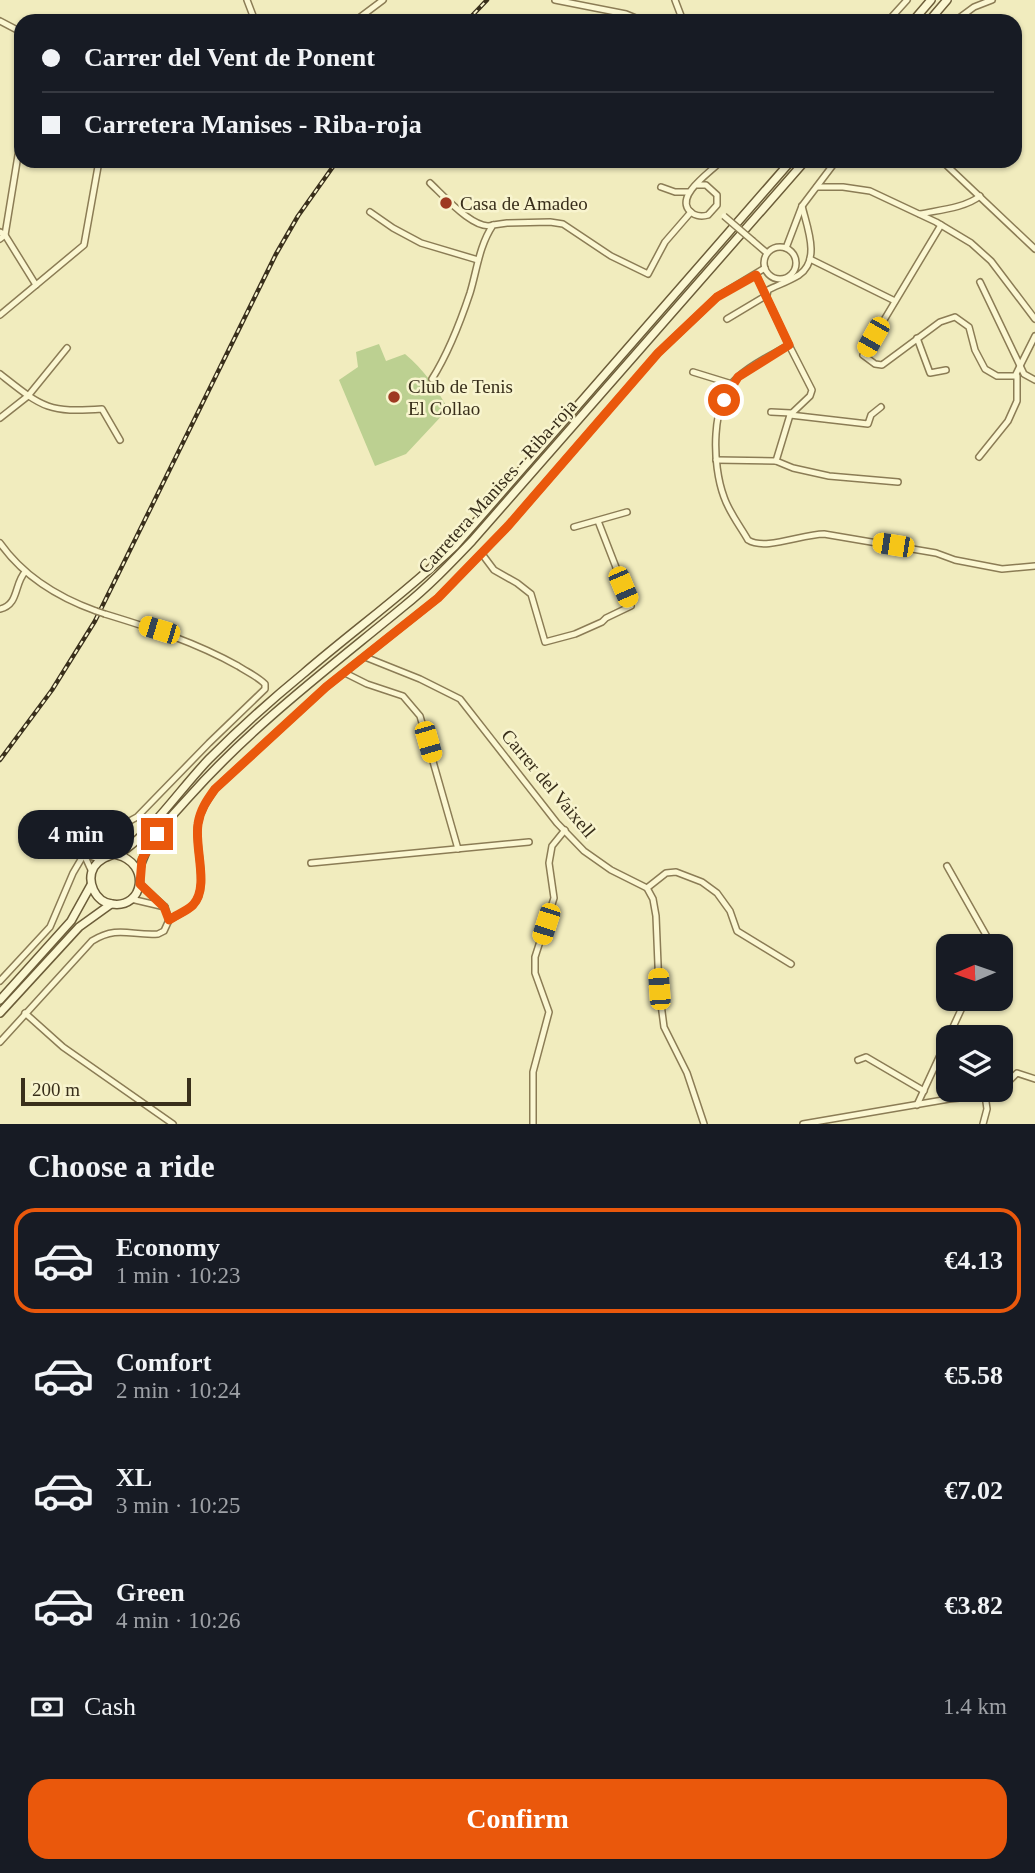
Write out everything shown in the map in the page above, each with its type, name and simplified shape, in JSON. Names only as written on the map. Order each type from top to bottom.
[{"type":"main road","points":[[919,14],[931,0]]},
{"type":"main road","points":[[935,14],[947,0]]},
{"type":"main road","name":"Carretera Manises - Riba-roja","points":[[117,855],[137,839],[203,766],[262,708],[410,588],[454,546],[785,168]]},
{"type":"main road","name":"Carretera Manises - Riba-roja","points":[[139,872],[142,859],[153,839],[218,764],[329,664],[404,606],[472,541],[799,168]]},
{"type":"main road","points":[[0,1000],[71,921],[91,885],[92,872],[101,860],[117,855],[126,857],[134,863],[139,872],[140,884],[131,899],[122,904],[102,901],[91,885]]},
{"type":"main road","points":[[0,1013],[79,928],[111,904]]},
{"type":"street","points":[[364,14],[383,0]]},
{"type":"street","points":[[555,0],[626,14]]},
{"type":"street","points":[[894,14],[907,0]]},
{"type":"street","points":[[964,14],[992,0]]},
{"type":"street","points":[[15,168],[2,235],[36,285]]},
{"type":"street","points":[[0,315],[84,245],[98,168]]},
{"type":"street","points":[[661,187],[675,192],[688,191],[714,168]]},
{"type":"street","points":[[786,248],[802,206],[831,168]]},
{"type":"street","points":[[949,168],[1035,250]]},
{"type":"street","points":[[430,183],[476,224],[486,228],[493,225],[539,222],[563,224],[611,256],[648,274],[665,243],[691,212]]},
{"type":"street","points":[[688,191],[686,205],[691,212],[704,216],[715,209],[718,198],[715,192],[706,185],[697,185]]},
{"type":"street","points":[[817,187],[870,191],[920,214],[971,243],[991,261],[1035,319]]},
{"type":"street","points":[[920,214],[955,205],[966,205],[979,196]]},
{"type":"street","points":[[727,319],[766,295],[768,290],[800,274],[810,259],[811,248],[802,206]]},
{"type":"street","points":[[715,209],[767,253]]},
{"type":"street","points":[[370,212],[421,243],[478,260]]},
{"type":"street","points":[[432,379],[445,358],[457,328],[486,236],[493,225]]},
{"type":"street","points":[[941,225],[863,355],[875,365],[883,365],[917,338],[940,323],[956,317],[969,327],[975,349],[985,369],[997,376],[1017,376]]},
{"type":"street","points":[[776,247],[786,248],[795,257],[793,272],[783,278],[772,277],[765,268],[767,253],[776,247]]},
{"type":"street","points":[[810,259],[895,300]]},
{"type":"street","points":[[0,1042],[92,941],[119,931],[158,934],[169,920],[191,908],[200,893],[196,838],[198,821],[204,805],[215,789],[317,695],[424,611],[482,554],[658,353],[717,297],[765,268]]},
{"type":"street","points":[[756,275],[812,390],[810,396],[790,414],[776,461]]},
{"type":"street","points":[[980,282],[1024,374],[1035,380]]},
{"type":"street","points":[[979,457],[1008,421],[1017,401],[1017,376],[1020,366],[1035,336]]},
{"type":"street","points":[[917,338],[930,373],[946,370]]},
{"type":"street","points":[[789,345],[750,368],[732,384],[717,423],[716,460],[723,496],[748,540],[762,545],[811,534],[893,545],[936,553],[955,561],[1002,569],[1035,566]]},
{"type":"street","points":[[0,418],[28,396],[67,348]]},
{"type":"street","points":[[694,372],[732,384]]},
{"type":"street","points":[[0,374],[49,409],[102,410],[120,440]]},
{"type":"street","points":[[771,412],[868,424],[872,415],[881,407]]},
{"type":"street","points":[[716,460],[776,461],[793,468],[829,476],[898,482]]},
{"type":"street","points":[[574,527],[627,512]]},
{"type":"street","points":[[482,554],[494,570],[531,594],[545,642],[564,638],[631,606],[598,521]]},
{"type":"street","points":[[0,544],[25,572],[70,602],[159,630],[202,648],[265,684],[265,689],[143,812],[126,823],[87,831],[82,836],[82,852],[50,927],[0,981]]},
{"type":"street","points":[[0,609],[7,608],[15,598],[25,572]]},
{"type":"street","name":"Carrer del Vaixell","points":[[365,657],[420,679],[460,699],[504,758],[584,851],[611,870],[647,888]]},
{"type":"street","points":[[345,673],[367,684],[403,696],[420,716],[458,849]]},
{"type":"street","points":[[533,1124],[533,1072],[549,1012],[534,973],[535,957],[554,898],[549,863],[552,846],[565,830]]},
{"type":"street","points":[[311,863],[529,842]]},
{"type":"street","points":[[82,852],[101,860]]},
{"type":"street","points":[[82,852],[92,872]]},
{"type":"street","points":[[947,866],[985,934]]},
{"type":"street","points":[[704,1124],[687,1073],[664,1027],[659,989],[656,916],[653,899],[647,888],[666,873],[676,872],[702,882],[717,893],[730,911],[737,931],[791,964]]},
{"type":"street","points":[[140,884],[164,907],[169,920]]},
{"type":"street","points":[[131,899],[164,907]]},
{"type":"street","points":[[918,1105],[960,1012]]},
{"type":"street","points":[[25,1013],[63,1047],[173,1124]]},
{"type":"street","points":[[858,1060],[866,1057],[924,1091]]},
{"type":"street","points":[[1013,1077],[1017,1073],[1035,1079]]},
{"type":"street","points":[[803,1124],[938,1102]]},
{"type":"street","points":[[983,1124],[986,1102]]},
{"type":"green space","name":"Club de Tenis El Collao","points":[[379,344],[386,361],[405,354],[412,360],[429,379],[448,409],[406,454],[375,466],[339,380],[358,367],[356,352]]},
{"type":"railway","points":[[474,14],[487,0]]},
{"type":"railway","points":[[0,760],[52,690],[95,621],[276,254],[298,216],[332,168]]},
{"type":"place","name":"Casa de Amadeo","points":[[446,203]]},
{"type":"place","name":"Club de Tenis El Collao","points":[[394,397]]},
{"type":"route","points":[[157,834],[142,859],[140,884],[164,907],[169,920],[191,908],[200,893],[196,838],[198,821],[204,805],[215,789],[326,687],[438,598],[508,526],[658,353],[717,297],[756,275],[789,345],[738,377],[730,386],[724,400]]}]
